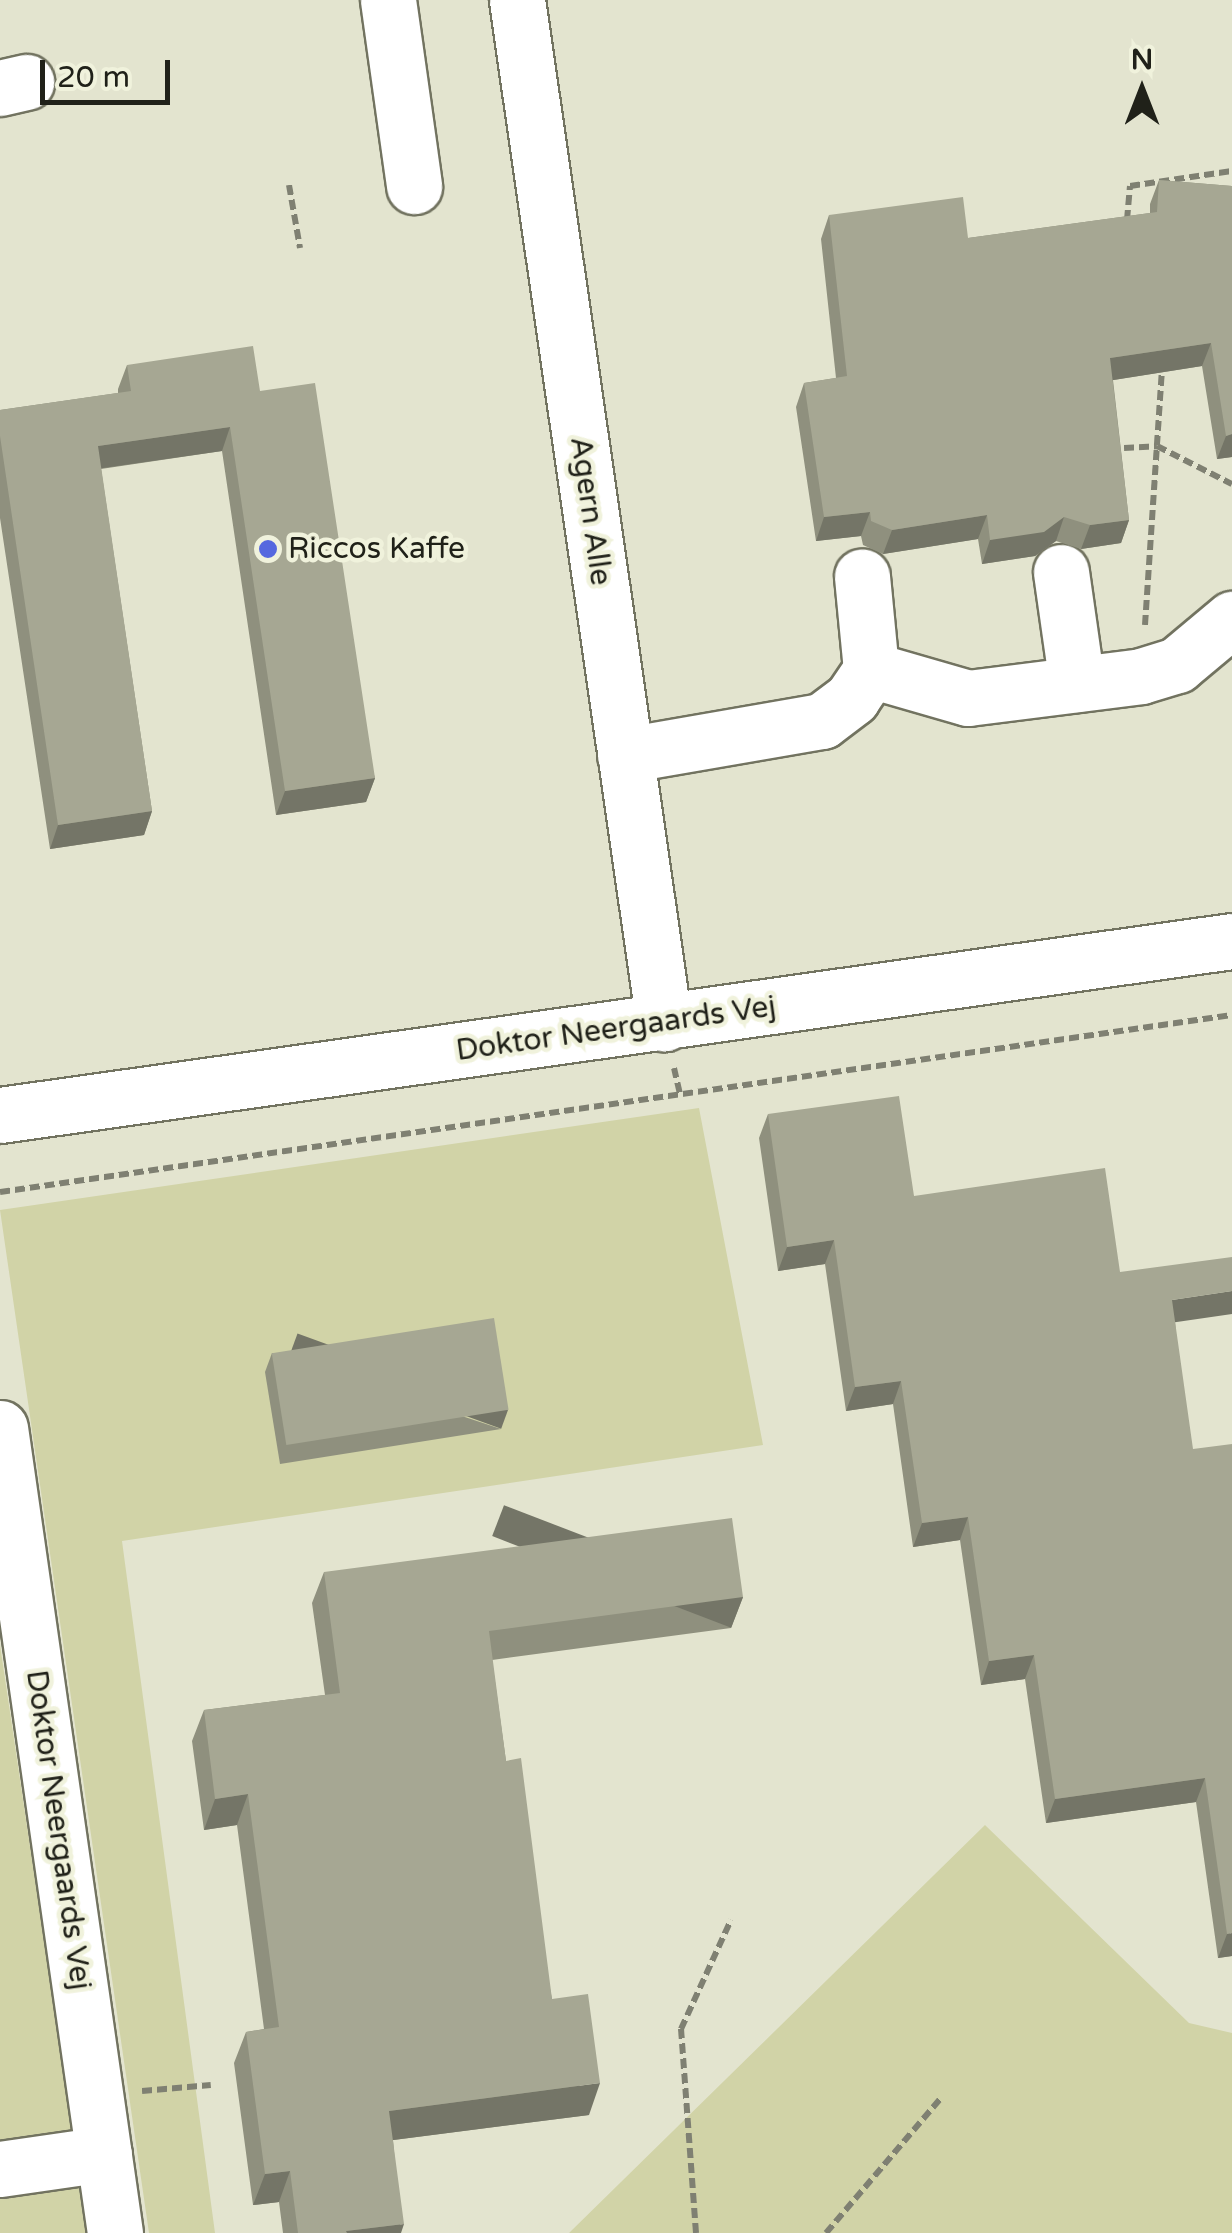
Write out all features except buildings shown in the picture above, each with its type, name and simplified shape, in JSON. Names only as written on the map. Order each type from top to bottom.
[{"type":"street","points":[[388,0],[414,186]]},
{"type":"street","name":"Agern Alle","points":[[516,0],[664,1022]]},
{"type":"street","points":[[1061,572],[1077,684]]},
{"type":"street","points":[[625,754],[822,721],[852,698],[871,670],[862,576]]},
{"type":"street","points":[[871,670],[968,698],[1141,676],[1177,665],[1232,619]]},
{"type":"street","name":"Doktor Neergaards Vej","points":[[0,1115],[1232,942]]},
{"type":"street","name":"Doktor Neergaards Vej","points":[[0,1428],[11,1575],[115,2233]]},
{"type":"street","points":[[0,2169],[104,2154]]},
{"type":"path","points":[[1127,226],[1130,186],[1232,172]]},
{"type":"path","points":[[289,185],[300,248]]},
{"type":"path","points":[[1141,676],[1162,359]]},
{"type":"path","points":[[1124,448],[1156,446],[1232,484]]},
{"type":"path","points":[[0,1192],[1232,1015]]},
{"type":"path","points":[[696,2233],[681,2029],[732,1920]]},
{"type":"path","points":[[96,2096],[212,2084]]},
{"type":"path","points":[[826,2233],[941,2098]]},
{"type":"green space","points":[[699,1108],[763,1445],[122,1541],[215,2233],[149,2233],[0,1210]]},
{"type":"green space","points":[[0,1645],[82,2196],[87,2233],[0,2233]]},
{"type":"green space","points":[[985,1825],[1189,2023],[1232,2033],[1232,2233],[569,2233]]},
{"type":"place","name":"Riccos Kaffe","points":[[268,549]]}]
